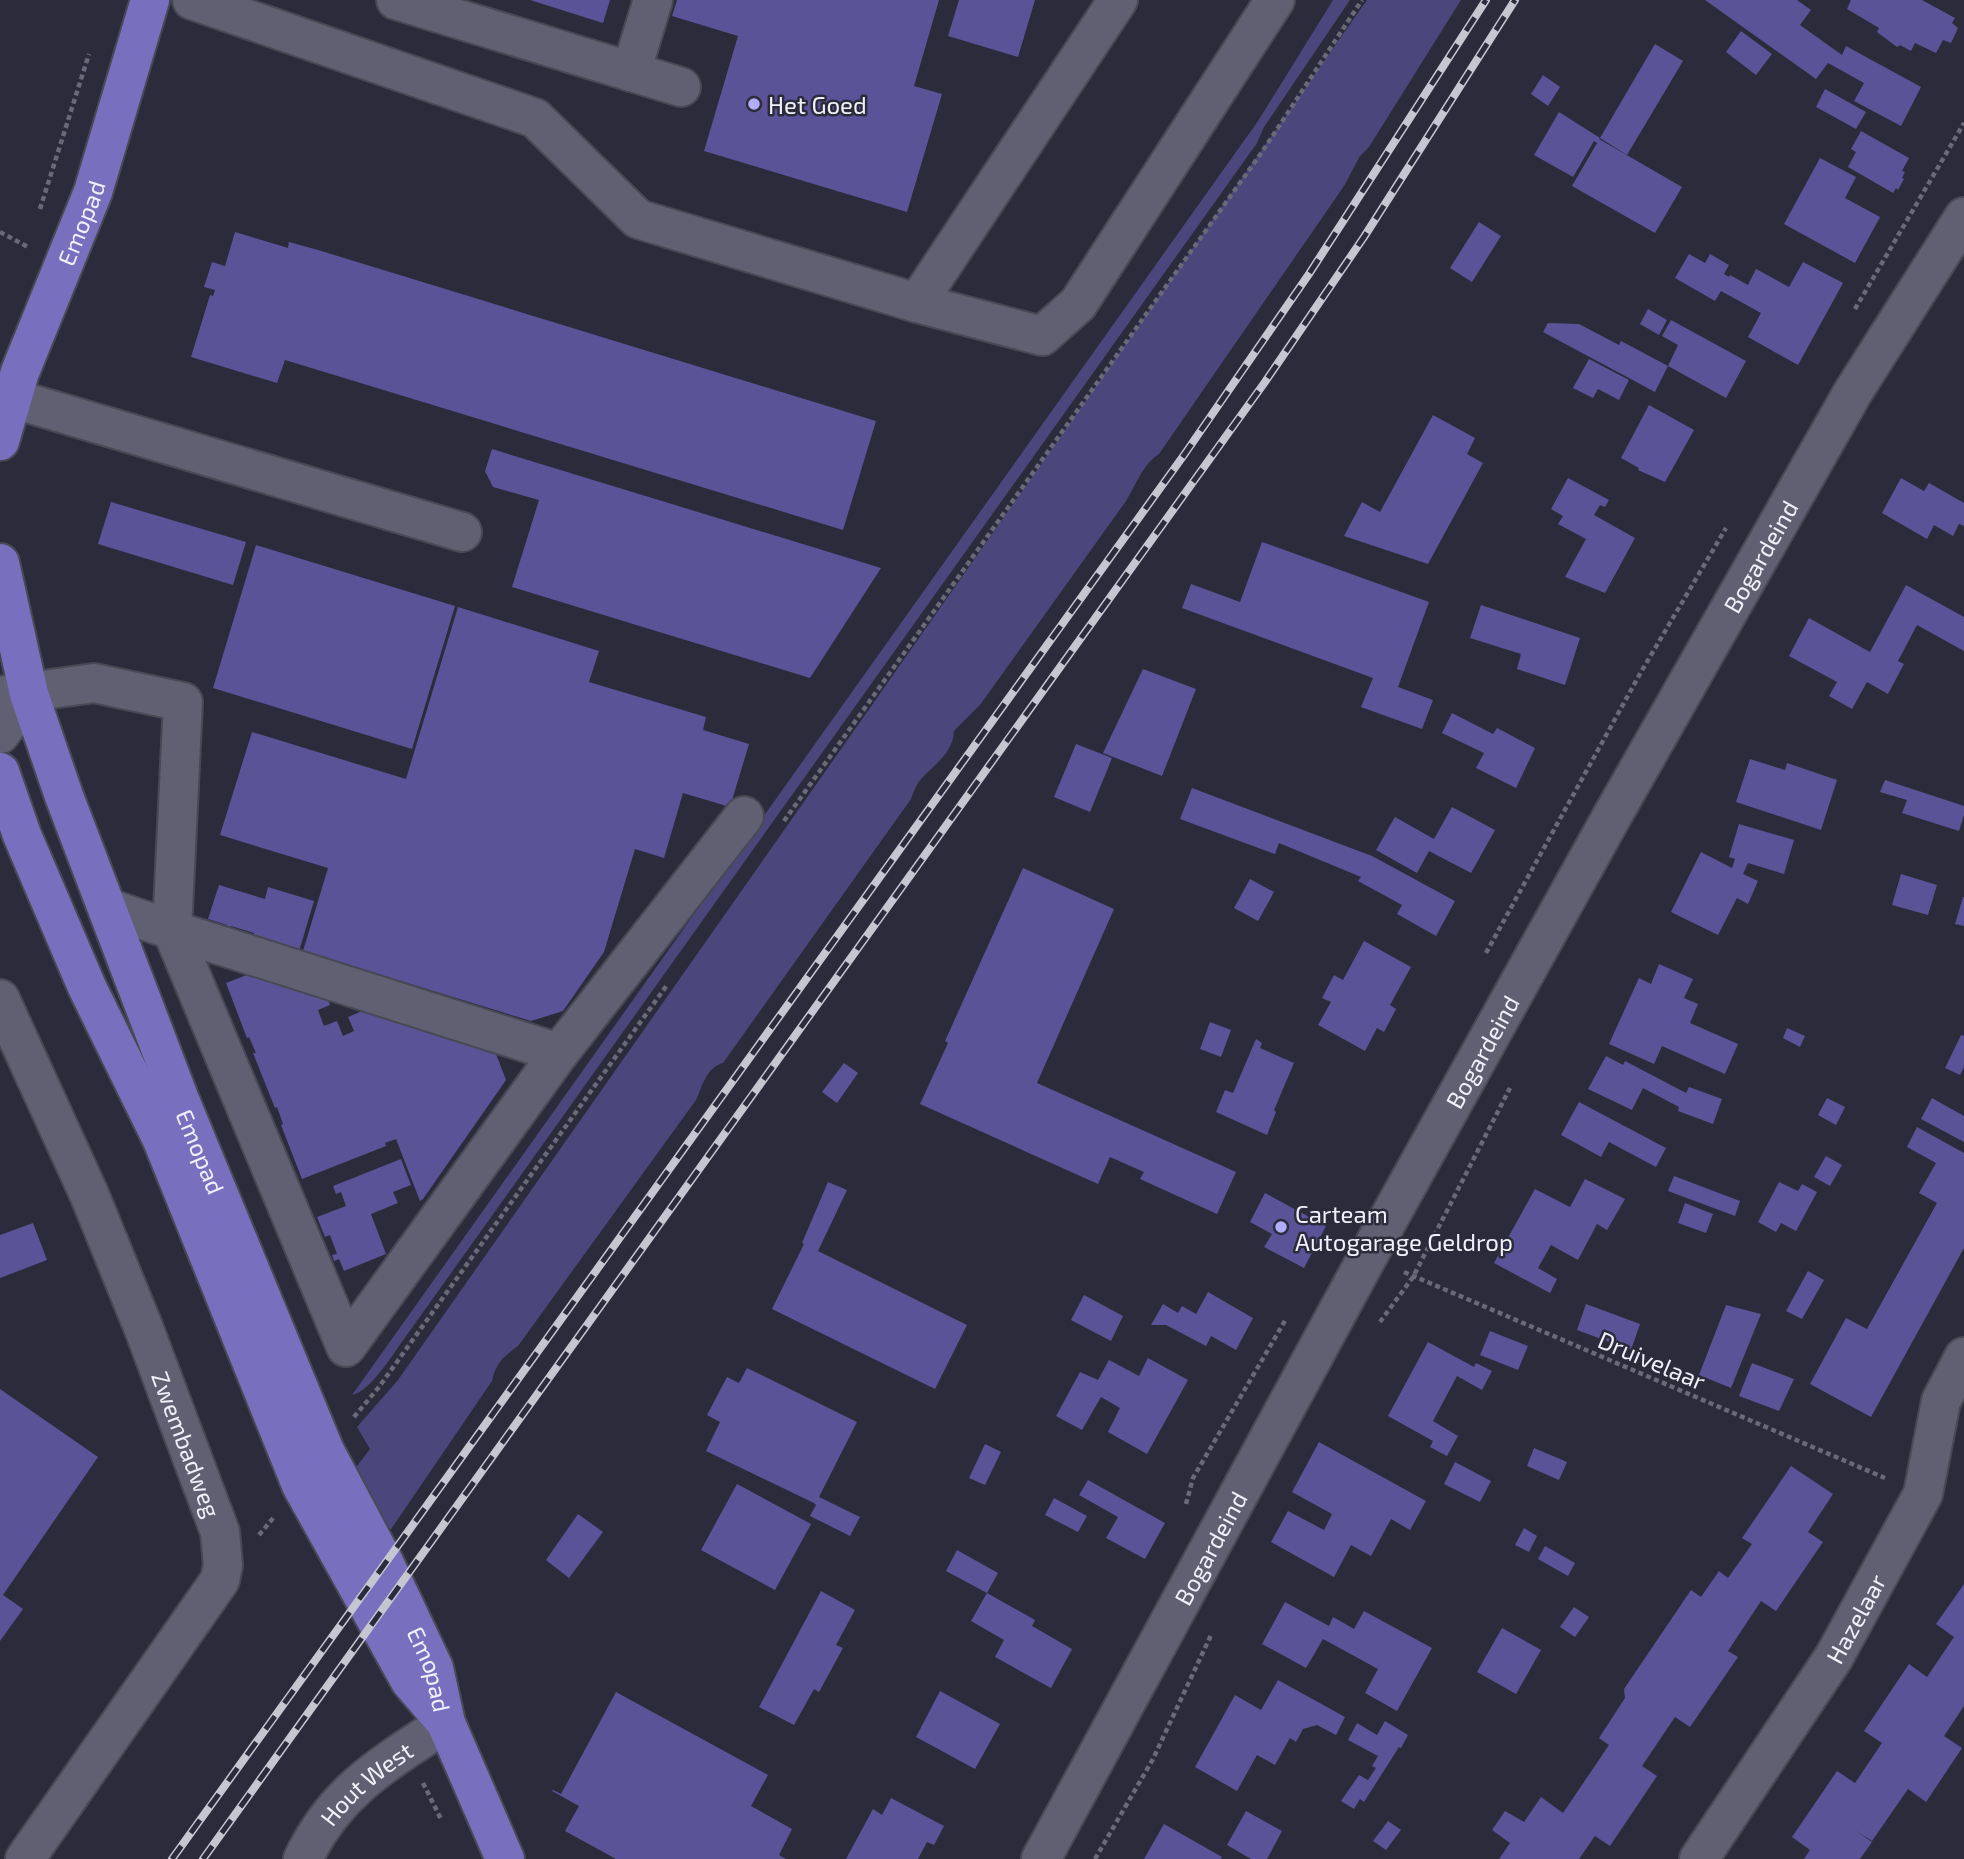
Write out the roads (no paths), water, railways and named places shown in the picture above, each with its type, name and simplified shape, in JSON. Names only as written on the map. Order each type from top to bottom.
[{"type":"main road","name":"Emopad","points":[[0,441],[11,398],[93,192],[150,0]]},
{"type":"main road","name":"Emopad","points":[[0,563],[14,695],[64,796],[180,1100],[325,1451],[376,1546],[434,1668],[446,1723],[505,1859]]},
{"type":"main road","name":"Emopad","points":[[0,772],[22,835],[87,987],[162,1140],[301,1485],[410,1681],[446,1723]]},
{"type":"street","points":[[192,0],[535,118],[638,219],[917,303],[1042,336],[1078,304],[1275,0]]},
{"type":"street","points":[[396,0],[681,88]]},
{"type":"street","points":[[631,72],[653,0]]},
{"type":"street","points":[[917,303],[1118,0]]},
{"type":"street","name":"Bogardeind","points":[[1041,1859],[1369,1254],[1604,830],[1846,403],[1953,250],[1964,217]]},
{"type":"street","points":[[11,398],[462,532]]},
{"type":"street","points":[[0,734],[14,695],[94,683],[183,702],[172,930],[346,1347],[559,1053],[760,824]]},
{"type":"street","points":[[108,908],[559,1053]]},
{"type":"street","name":"Zwembadweg","points":[[0,999],[89,1194],[119,1268],[220,1532],[222,1549],[220,1580],[25,1859]]},
{"type":"street","name":"Hazelaar","points":[[1699,1859],[1834,1657],[1923,1494],[1941,1401],[1964,1357]]},
{"type":"street","name":"Hout West","points":[[303,1859],[320,1828],[341,1801],[366,1776],[446,1723]]},
{"type":"railway","points":[[172,1859],[1184,455],[1309,274],[1486,0]]},
{"type":"railway","points":[[203,1859],[1265,382],[1364,237],[1515,0]]},
{"type":"place","name":"Het Goed","points":[[754,104]]},
{"type":"place","name":"Carteam Autogarage Geldrop","points":[[1281,1227]]}]
